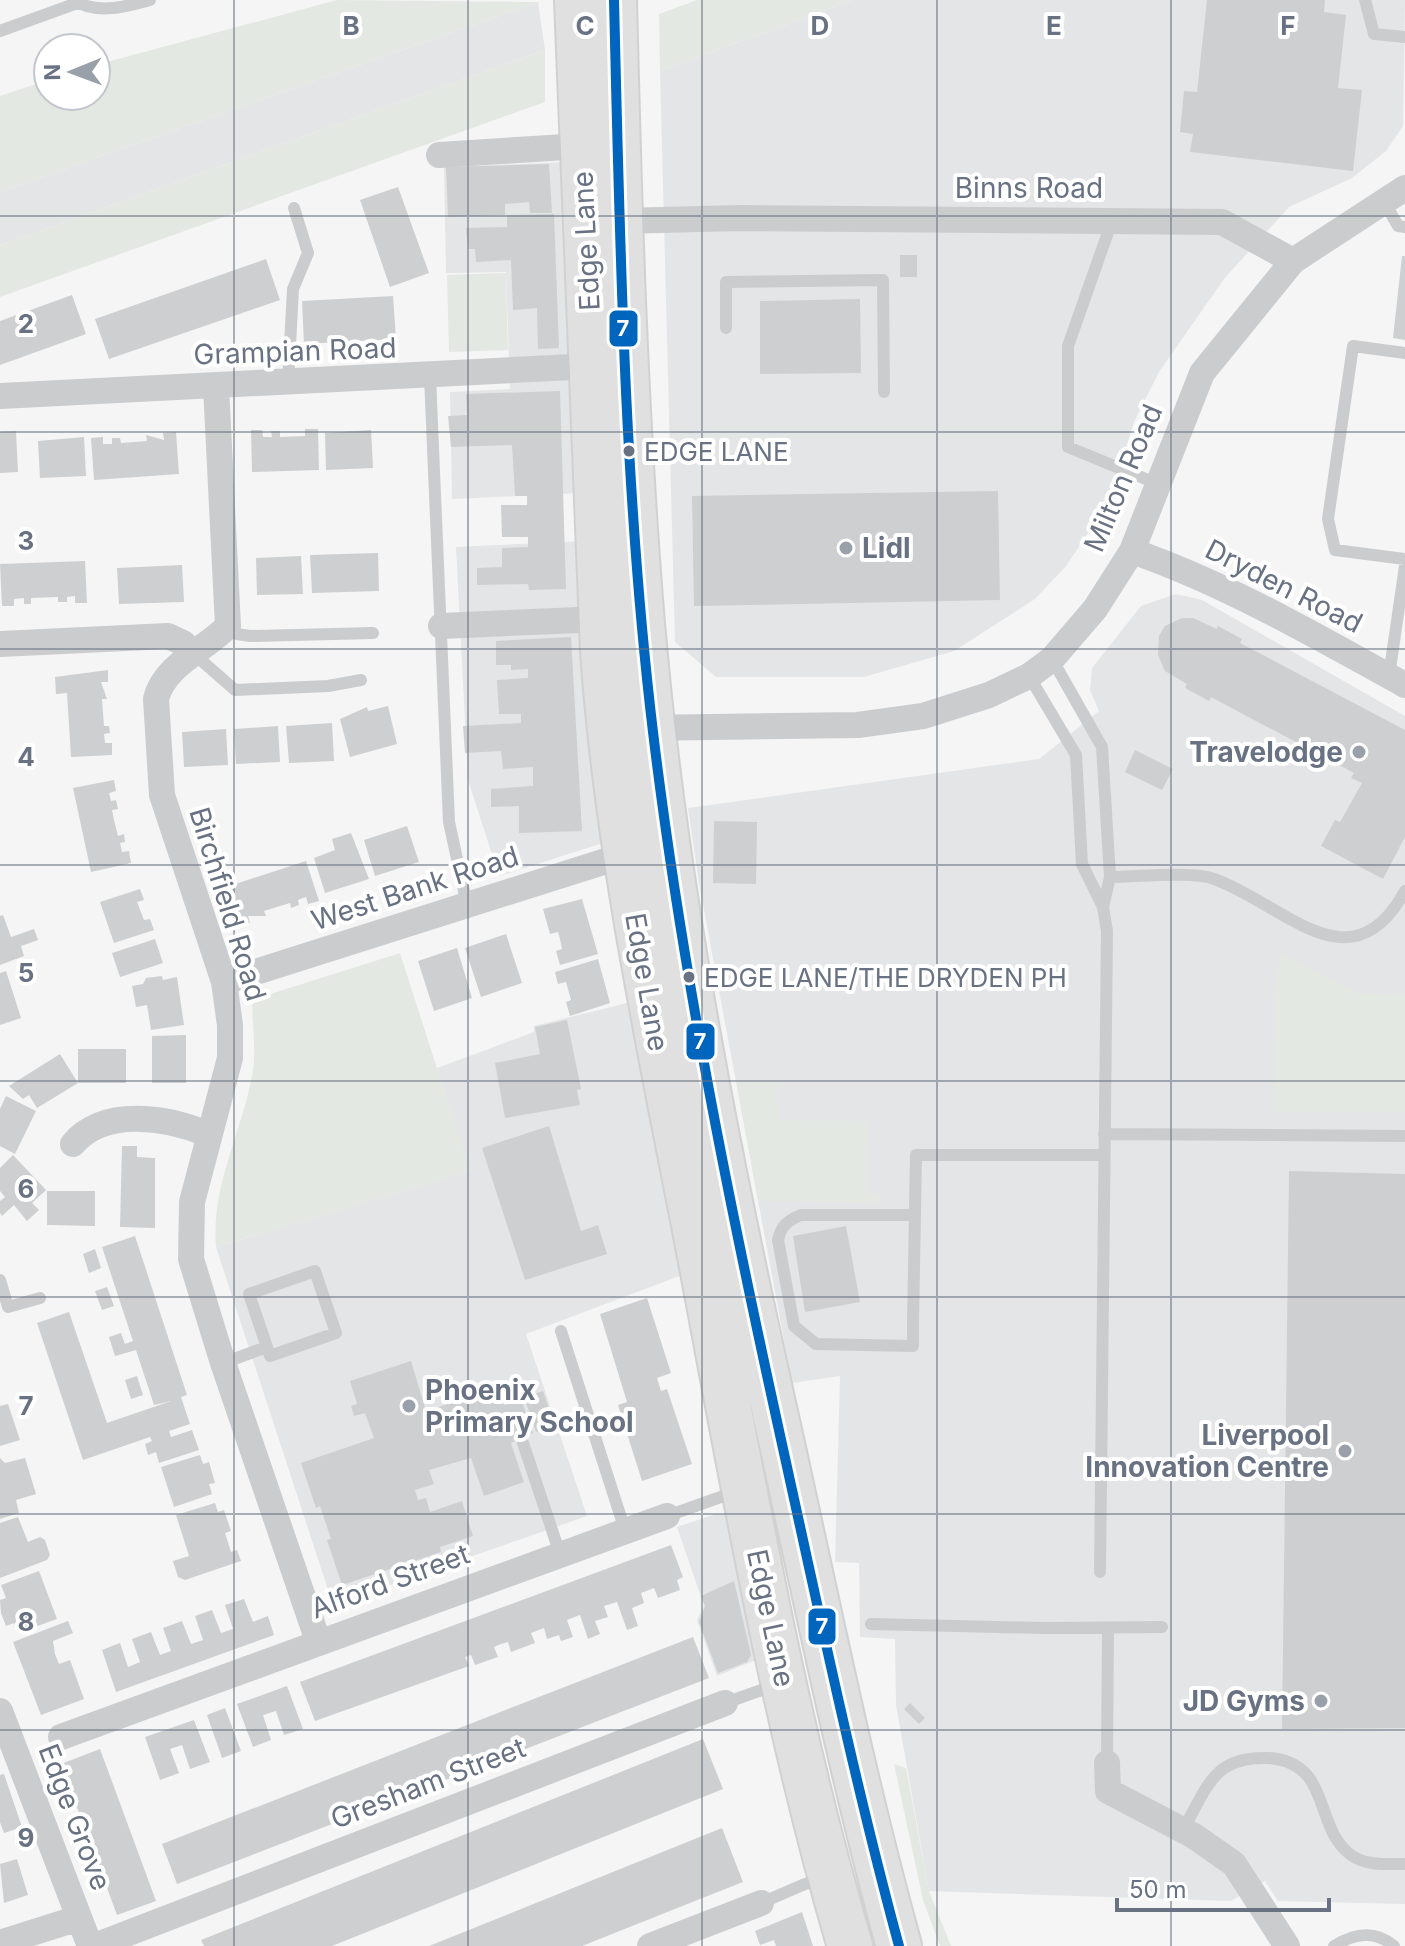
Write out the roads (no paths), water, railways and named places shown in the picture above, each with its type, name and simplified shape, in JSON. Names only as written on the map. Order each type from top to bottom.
[{"type":"highway","name":"Edge Lane","points":[[577,0],[593,117],[621,221],[643,625],[693,1021],[736,1238],[841,1719],[899,1946]]},
{"type":"highway","name":"Edge Lane","points":[[614,0],[593,117],[592,366],[608,729],[649,1004],[744,1491],[830,1878],[850,1946]]},
{"type":"street","points":[[439,155],[593,117]]},
{"type":"street","points":[[1293,261],[1395,196]]},
{"type":"street","name":"Binns Road","points":[[621,221],[1222,222],[1293,261]]},
{"type":"street","name":"Milton Road","points":[[608,729],[858,725],[923,716],[989,695],[1029,676],[1052,659],[1095,609],[1132,551],[1202,373],[1293,261]]},
{"type":"street","name":"Grampian Road","points":[[0,396],[430,377],[592,366]]},
{"type":"street","points":[[216,386],[228,626]]},
{"type":"street","name":"Dryden Road","points":[[1132,551],[1174,566],[1302,628],[1397,680]]},
{"type":"street","points":[[441,626],[602,619]]},
{"type":"street","name":"Birchfield Road","points":[[228,626],[210,644],[168,674],[159,686],[156,699],[162,795],[224,982],[230,1025],[230,1058],[207,1134],[192,1202],[191,1259],[223,1363],[318,1641]]},
{"type":"street","points":[[0,644],[168,636],[183,643],[194,654]]},
{"type":"street","name":"West Bank Road","points":[[224,982],[625,855]]},
{"type":"street","points":[[73,1144],[84,1131],[107,1121],[177,1121],[207,1134]]},
{"type":"street","name":"Alford Street","points":[[61,1737],[645,1523]]},
{"type":"street","name":"Gresham Street","points":[[92,1946],[713,1707]]},
{"type":"street","name":"Edge Grove","points":[[3,1728],[92,1946]]},
{"type":"street","points":[[1107,1763],[1108,1791],[1182,1831],[1234,1864],[1287,1946]]},
{"type":"street","points":[[650,1946],[761,1903]]},
{"type":"street","points":[[0,1943],[79,1918]]},
{"type":"lane","points":[[0,31],[75,2],[97,9],[120,9],[150,0]]},
{"type":"lane","points":[[1365,0],[1374,34],[1405,37]]},
{"type":"lane","points":[[1395,196],[1398,226],[1405,227]]},
{"type":"lane","points":[[288,383],[293,289],[308,253],[294,208]]},
{"type":"lane","points":[[1112,221],[1068,346],[1068,447],[1158,484]]},
{"type":"lane","points":[[726,328],[726,282],[883,280],[884,392]]},
{"type":"lane","points":[[1405,353],[1353,346],[1328,519],[1335,550],[1405,559]]},
{"type":"lane","points":[[430,377],[449,822],[467,905]]},
{"type":"lane","points":[[1397,680],[1405,566]]},
{"type":"lane","points":[[228,626],[237,634],[250,636],[373,633]]},
{"type":"lane","points":[[194,654],[235,690],[328,686],[361,680]]},
{"type":"lane","points":[[1052,659],[1102,747],[1110,877],[1103,907]]},
{"type":"lane","points":[[1029,676],[1076,755],[1082,864],[1103,907],[1107,931],[1100,1572]]},
{"type":"lane","points":[[1110,877],[1211,877],[1319,935],[1341,938],[1365,936],[1383,924],[1405,891]]},
{"type":"lane","points":[[1104,1134],[1405,1136]]},
{"type":"lane","points":[[915,1215],[801,1215],[789,1220],[780,1230],[778,1240],[794,1326],[816,1344],[913,1346],[916,1155],[1104,1155]]},
{"type":"lane","points":[[315,1271],[336,1333],[270,1356],[267,1347],[249,1294],[315,1271]]},
{"type":"lane","points":[[0,1280],[8,1307],[40,1298]]},
{"type":"lane","points":[[561,1331],[645,1523]]},
{"type":"lane","points":[[223,1363],[267,1347]]},
{"type":"lane","points":[[523,1443],[560,1554]]},
{"type":"lane","name":"Alford Street","points":[[645,1523],[744,1491]]},
{"type":"lane","points":[[871,1624],[1162,1627]]},
{"type":"lane","points":[[1107,1763],[1108,1628]]},
{"type":"lane","name":"Gresham Street","points":[[713,1707],[785,1682]]},
{"type":"lane","points":[[1182,1831],[1220,1768],[1241,1757],[1277,1758],[1297,1765],[1311,1781],[1334,1835],[1354,1858],[1372,1863],[1405,1864]]},
{"type":"lane","points":[[761,1903],[805,1884],[830,1878]]},
{"type":"lane","points":[[1334,1946],[1349,1937],[1371,1934],[1394,1946]]},
{"type":"place","name":"EDGE LANE","points":[[629,451]]},
{"type":"place","name":"Lidl","points":[[846,548]]},
{"type":"place","name":"Travelodge","points":[[1359,752]]},
{"type":"place","name":"EDGE LANE/THE DRYDEN PH","points":[[689,977]]},
{"type":"place","name":"Phoenix Primary School","points":[[409,1406]]},
{"type":"place","name":"Liverpool Innovation Centre","points":[[1345,1451]]},
{"type":"place","name":"JD Gyms","points":[[1321,1701]]}]
